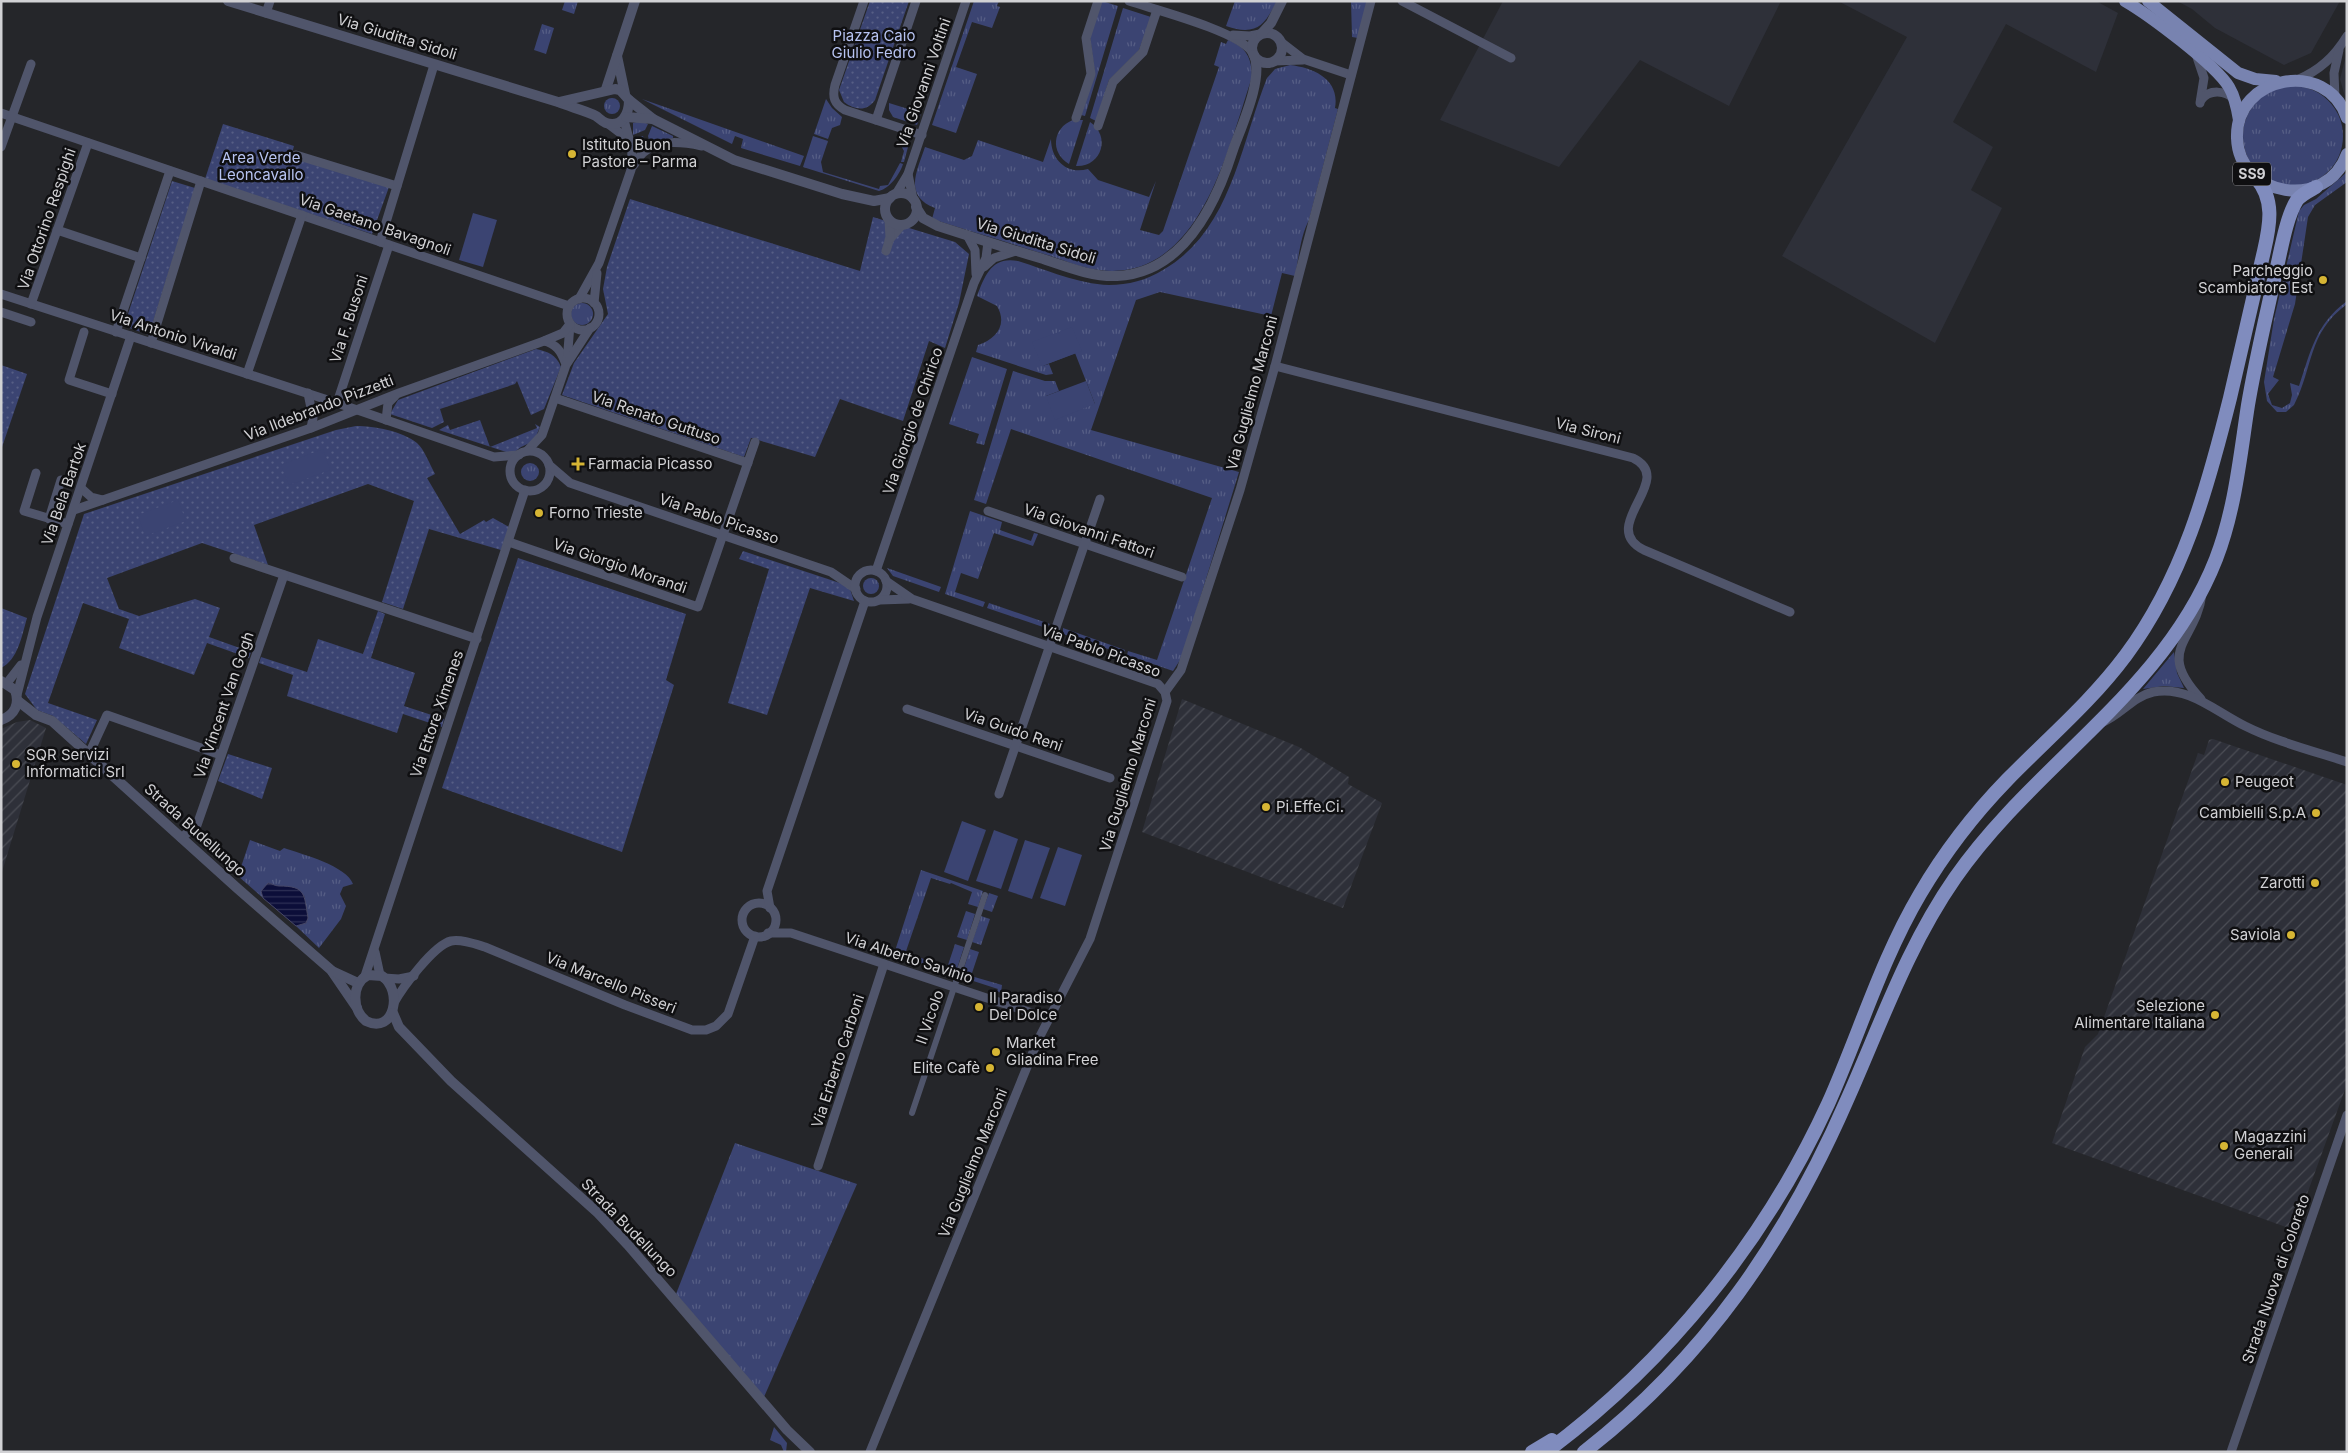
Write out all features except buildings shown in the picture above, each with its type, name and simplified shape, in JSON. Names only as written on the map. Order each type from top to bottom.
[{"type":"highway","points":[[1546,1452],[1581,1424],[1638,1373],[1682,1327],[1749,1242],[1782,1191],[1816,1130],[1847,1061],[1891,950],[1932,874],[1961,833],[1992,796],[2106,681],[2132,646],[2161,601],[2184,553],[2206,491],[2264,251],[2270,208],[2266,190],[2256,178]]},
{"type":"highway","points":[[1594,1452],[1675,1370],[1712,1329],[1748,1282],[1778,1236],[1834,1130],[1909,955],[1950,885],[1997,826],[2120,701],[2164,650],[2187,617],[2220,548],[2229,516],[2258,355],[2289,222],[2298,199],[2316,187]]},
{"type":"highway","points":[[1584,1452],[1632,1412]]},
{"type":"highway","points":[[1532,1452],[1581,1424]]},
{"type":"main road","name":"SS9","points":[[2125,1],[2157,23],[2226,82],[2236,103],[2239,120],[2237,137],[2240,154],[2248,169],[2256,178],[2266,185],[2282,191],[2299,192],[2316,187],[2333,175],[2345,160]]},
{"type":"main road","name":"SS9","points":[[2148,1],[2238,73],[2255,79],[2297,80],[2314,83],[2335,98],[2347,118]]},
{"type":"main road","name":"SS9","points":[[2239,120],[2246,106],[2256,93],[2279,81]]},
{"type":"street","name":"Via Giuditta Sidoli","points":[[228,1],[558,102],[597,117],[607,123],[613,124],[625,118],[653,119]]},
{"type":"street","points":[[266,13],[270,1]]},
{"type":"street","points":[[597,117],[594,101],[603,91],[635,1]]},
{"type":"street","points":[[864,1],[833,95],[835,101],[842,108],[922,135]]},
{"type":"street","points":[[876,120],[916,1]]},
{"type":"street","name":"Via Giovanni Voltini","points":[[893,196],[908,174],[966,1]]},
{"type":"street","points":[[1076,118],[1091,74],[1086,38],[1098,1]]},
{"type":"street","name":"Via Guglielmo Marconi","points":[[870,1451],[1047,1018],[1090,939],[1164,714],[1167,701],[1165,692],[1180,670],[1240,490],[1275,366],[1371,1]]},
{"type":"street","points":[[1402,1],[1511,58]]},
{"type":"street","points":[[1133,2],[1228,34],[1245,44],[1263,62],[1304,60],[1351,75]]},
{"type":"street","points":[[1253,54],[1253,41],[1281,5]]},
{"type":"street","points":[[1274,61],[1282,51],[1280,40],[1281,5]]},
{"type":"street","points":[[1098,126],[1113,82],[1143,52],[1157,10]]},
{"type":"street","points":[[1228,34],[1250,36],[1272,33],[1304,60]]},
{"type":"street","points":[[2297,80],[2322,67],[2340,48],[2347,36]]},
{"type":"street","points":[[2335,98],[2334,73],[2340,48]]},
{"type":"street","points":[[2192,52],[2199,60],[2204,72],[2200,103],[2207,94],[2217,92],[2229,96],[2236,103]]},
{"type":"street","points":[[566,365],[598,316],[594,303],[594,290],[599,263],[630,172],[632,156],[625,118],[629,111],[617,54]]},
{"type":"street","name":"Via Giuditta Sidoli","points":[[558,102],[615,89],[653,119],[739,161],[840,193],[874,201],[906,194],[915,203],[923,218],[938,226],[1086,272],[1108,276],[1138,272],[1166,258],[1193,232],[1214,202],[1226,174],[1254,86],[1256,66],[1253,54]]},
{"type":"street","name":"Via Giuditta Sidoli","points":[[1254,86],[1264,70],[1274,61]]},
{"type":"street","points":[[1,147],[31,64]]},
{"type":"street","name":"Via F. Busoni","points":[[336,403],[384,243],[397,186],[434,65]]},
{"type":"street","name":"Via Gaetano Bavagnoli","points":[[1,113],[569,306]]},
{"type":"street","points":[[607,123],[628,139]]},
{"type":"street","name":"Via Giuditta Sidoli","points":[[630,172],[643,153],[658,145],[682,142],[715,150]]},
{"type":"street","name":"Via Ottorino Respighi","points":[[32,304],[88,143]]},
{"type":"street","points":[[296,155],[397,186]]},
{"type":"street","points":[[116,332],[170,171]]},
{"type":"street","points":[[889,240],[915,215],[915,203],[908,174]]},
{"type":"street","points":[[151,343],[201,181]]},
{"type":"street","name":"Via Giuditta Sidoli","points":[[840,193],[906,223],[938,226]]},
{"type":"street","points":[[886,251],[889,240],[885,206],[893,196]]},
{"type":"street","points":[[247,374],[302,215]]},
{"type":"street","points":[[58,230],[141,258]]},
{"type":"street","name":"Via Giorgio de Chirico","points":[[967,235],[975,250],[977,264],[976,280]]},
{"type":"street","points":[[976,280],[979,257],[988,242]]},
{"type":"street","name":"Via Giorgio de Chirico","points":[[876,571],[976,280],[985,266],[994,258],[1016,251]]},
{"type":"street","points":[[511,474],[512,463],[542,435],[566,365],[570,324],[567,313],[569,306],[578,299],[599,263]]},
{"type":"street","name":"Via Antonio Vivaldi","points":[[1,294],[336,403]]},
{"type":"street","points":[[578,299],[587,299],[594,303]]},
{"type":"street","points":[[1,312],[31,322]]},
{"type":"street","points":[[570,324],[582,330],[590,328]]},
{"type":"street","name":"Via Ildebrando Pizzetti","points":[[74,510],[311,428],[399,393],[563,334],[570,324]]},
{"type":"street","points":[[84,332],[69,380],[112,394]]},
{"type":"street","name":"Via Bela Bartok","points":[[24,661],[131,336]]},
{"type":"street","points":[[544,341],[552,343],[562,353],[566,365]]},
{"type":"street","name":"Via Sironi","points":[[1275,366],[1633,458],[1643,465],[1647,476],[1644,489],[1628,528],[1628,535],[1633,543],[1641,549],[1790,612]]},
{"type":"street","points":[[308,393],[313,418],[311,428]]},
{"type":"street","points":[[386,420],[388,403],[399,393]]},
{"type":"street","name":"Via Renato Guttuso","points":[[555,398],[748,463]]},
{"type":"street","name":"Via Pablo Picasso","points":[[336,403],[494,457],[511,474],[515,484],[525,490],[531,491],[549,484],[570,483],[831,572],[856,589]]},
{"type":"street","points":[[542,435],[549,477],[542,487]]},
{"type":"street","name":"Via Giorgio Morandi","points":[[509,542],[698,607],[755,442]]},
{"type":"street","name":"Via Pablo Picasso","points":[[494,457],[536,452],[570,483]]},
{"type":"street","points":[[36,474],[24,512],[68,524]]},
{"type":"street","points":[[49,519],[61,480]]},
{"type":"street","points":[[81,488],[91,497],[103,500]]},
{"type":"street","name":"Via Ettore Ximenes","points":[[362,980],[525,490]]},
{"type":"street","points":[[999,794],[1100,499]]},
{"type":"street","name":"Via Giovanni Fattori","points":[[988,511],[1182,577]]},
{"type":"street","points":[[234,558],[477,639]]},
{"type":"street","points":[[876,571],[886,581],[886,592],[879,600],[865,601],[859,596],[856,589],[856,581],[862,573],[876,571]]},
{"type":"street","name":"Via Pablo Picasso","points":[[831,572],[862,573]]},
{"type":"street","name":"Via Vincent Van Gogh","points":[[181,838],[197,825],[284,575]]},
{"type":"street","name":"Via Pablo Picasso","points":[[886,581],[912,599]]},
{"type":"street","points":[[2202,701],[2184,678],[2179,660],[2183,640],[2200,608],[2203,587]]},
{"type":"street","name":"Via Pablo Picasso","points":[[879,600],[912,599],[1154,683],[1165,692]]},
{"type":"street","points":[[791,933],[775,917],[770,908],[768,891],[865,601]]},
{"type":"street","points":[[4,682],[24,661]]},
{"type":"street","points":[[12,714],[24,661]]},
{"type":"street","name":"Strada Budellungo","points":[[4,682],[17,698],[36,714],[52,721],[181,838],[332,970],[363,1019],[372,1024],[401,1033],[411,1040]]},
{"type":"street","points":[[2094,727],[2112,718],[2138,698],[2153,692],[2176,692],[2202,701],[2245,727],[2347,762]]},
{"type":"street","name":"Via Guido Reni","points":[[907,709],[1110,778]]},
{"type":"street","name":"Strada Budellungo","points":[[1,720],[12,714],[36,714]]},
{"type":"street","points":[[89,754],[107,715],[221,755]]},
{"type":"street","points":[[768,891],[745,910],[742,921],[746,931],[755,936],[768,933],[791,933]]},
{"type":"street","name":"Il Vicolo","points":[[912,1113],[985,895]]},
{"type":"street","points":[[754,904],[760,903],[770,908]]},
{"type":"street","points":[[768,933],[773,928],[775,917]]},
{"type":"street","name":"Via Alberto Savinio","points":[[791,933],[1047,1018]]},
{"type":"street","name":"Via Marcello Pisseri","points":[[394,1008],[398,994],[436,950],[450,941],[466,942],[485,946],[625,1005],[692,1030],[706,1030],[716,1026],[728,1014],[755,936]]},
{"type":"street","points":[[374,947],[382,976]]},
{"type":"street","name":"Via Erberto Carboni","points":[[818,1166],[884,964]]},
{"type":"street","name":"Strada Budellungo","points":[[332,970],[362,980]]},
{"type":"street","points":[[357,1008],[355,992],[362,980],[382,976],[399,979],[414,976]]},
{"type":"street","name":"Strada Budellungo","points":[[382,976],[391,985],[399,1027],[451,1081],[598,1213],[628,1245],[787,1430],[810,1452]]},
{"type":"street","points":[[372,1024],[384,1022],[394,1008]]},
{"type":"street","name":"Strada Nuova di Coloreto","points":[[2231,1452],[2347,1115]]},
{"type":"shaded area","points":[[1503,1],[1781,1],[1729,106],[1640,60],[1559,167],[1440,120]]},
{"type":"shaded area","points":[[1838,1],[2096,1],[2118,13],[2096,72],[2006,24],[1953,122],[1993,147],[1971,190],[2002,208],[1935,343],[1782,256],[1907,37]]},
{"type":"shaded area","points":[[2177,1],[2340,1],[2311,53],[2284,65],[2215,28],[2192,9]]},
{"type":"shaded area","points":[[2347,52],[2347,104],[2340,79]]},
{"type":"shaded area","points":[[1182,699],[1299,747],[1349,777],[1348,784],[1382,803],[1343,908],[1142,832]]},
{"type":"shaded area","points":[[30,720],[46,728],[1,875],[1,729],[17,722]]},
{"type":"shaded area","points":[[2213,739],[2347,785],[2347,1084],[2294,1230],[2052,1143],[2085,1047],[2098,1034],[2198,753],[2204,755],[2209,740]]},
{"type":"shaded area","points":[[268,883],[277,886],[288,886],[302,893],[306,903],[308,918],[306,923],[296,926],[263,898],[261,891]]},
{"type":"green space","points":[[565,1],[578,1],[574,14],[562,10]]},
{"type":"green space","name":"Piazza Caio Giulio Fedro","points":[[870,1],[909,1],[875,100],[864,108],[856,108],[844,102],[839,90]]},
{"type":"green space","points":[[974,1],[999,1],[997,6],[1000,7],[992,28],[972,22],[956,67],[977,74],[956,133],[932,125]]},
{"type":"green space","points":[[1102,1],[1118,6],[1085,116],[1081,115],[1095,74],[1090,37]]},
{"type":"green space","points":[[1235,1],[1277,1],[1264,22],[1253,29],[1245,30],[1226,26]]},
{"type":"green space","points":[[1351,1],[1367,1],[1358,38],[1352,37]]},
{"type":"green space","points":[[1123,8],[1151,17],[1139,50],[1109,80],[1096,121],[1090,118]]},
{"type":"green space","points":[[542,24],[554,28],[546,54],[534,50]]},
{"type":"green space","points":[[1228,40],[1239,46],[1247,54],[1251,64],[1252,77],[1220,173],[1204,205],[1185,233],[1162,255],[1134,268],[1099,270],[1085,267],[932,219],[935,208],[925,203],[919,197],[915,182],[925,147],[964,160],[972,156],[978,140],[1043,162],[1051,139],[1057,159],[1067,168],[1073,170],[1088,169],[1098,180],[1149,197],[1156,181],[1140,230],[1159,235],[1163,231],[1219,67],[1214,65],[1221,42],[1226,44]]},
{"type":"green space","points":[[1290,65],[1308,69],[1324,77],[1334,90],[1336,98],[1335,108],[1338,109],[1302,240],[1295,276],[1282,273],[1271,316],[1160,292],[1136,300],[1091,430],[1239,472],[1182,657],[1173,671],[1127,655],[1128,651],[1157,660],[1212,498],[1011,429],[986,504],[974,500],[1013,371],[1045,381],[1055,381],[1059,391],[1046,396],[1095,404],[1075,353],[1042,366],[1049,364],[1053,374],[1046,375],[976,352],[978,345],[995,335],[1001,325],[997,306],[977,296],[983,281],[991,269],[1002,261],[1018,261],[1074,279],[1109,285],[1137,281],[1163,270],[1186,253],[1204,233],[1219,210],[1240,158],[1267,78],[1275,69]]},
{"type":"green space","points":[[2293,86],[2312,90],[2328,101],[2339,117],[2343,136],[2339,155],[2328,171],[2312,182],[2293,186],[2274,182],[2258,171],[2247,155],[2243,136],[2247,117],[2258,101],[2274,90]]},
{"type":"green space","points":[[609,98],[615,98],[620,103],[618,112],[609,114],[604,109],[604,103]]},
{"type":"green space","points":[[642,99],[804,156],[800,166],[741,148],[743,139],[735,136],[732,144]]},
{"type":"green space","points":[[826,99],[842,117],[840,125],[832,128],[828,139],[814,134]]},
{"type":"green space","points":[[889,103],[921,113],[917,125],[893,117],[889,110]]},
{"type":"green space","points":[[1073,120],[1083,120],[1069,164],[1059,154],[1056,141],[1061,129]]},
{"type":"green space","points":[[641,121],[648,124],[645,130],[633,135],[633,123]]},
{"type":"green space","points":[[1090,122],[1100,135],[1102,142],[1101,150],[1092,162],[1076,166]]},
{"type":"green space","name":"Area Verde Leoncavallo","points":[[223,124],[294,146],[291,157],[389,187],[372,234],[205,179]]},
{"type":"green space","points":[[652,126],[673,136],[673,138],[650,144],[648,136]]},
{"type":"green space","points":[[643,136],[645,146],[638,153],[634,139]]},
{"type":"green space","points":[[813,136],[828,141],[821,162],[823,172],[879,189],[880,186],[888,185],[900,163],[903,164],[894,180],[887,187],[879,191],[803,167]]},
{"type":"green space","points":[[902,138],[908,147],[904,162],[901,162],[904,151],[900,144]]},
{"type":"green space","points":[[2347,172],[2347,182],[2315,205],[2308,217],[2295,304],[2273,377],[2279,380],[2268,394],[2272,405],[2282,408],[2290,403],[2292,395],[2290,383],[2299,386],[2311,350],[2321,329],[2336,310],[2347,301],[2347,304],[2334,315],[2318,339],[2294,405],[2286,412],[2277,412],[2267,401],[2264,382],[2274,319],[2299,211],[2304,205],[2316,199]]},
{"type":"green space","points":[[172,181],[195,188],[149,335],[124,326]]},
{"type":"green space","points":[[630,199],[860,271],[873,217],[955,242],[969,254],[959,303],[945,348],[929,341],[903,421],[840,399],[815,457],[751,438],[744,457],[562,395],[574,363],[608,314],[603,289],[607,267]]},
{"type":"green space","points":[[473,213],[497,220],[483,267],[459,260]]},
{"type":"green space","points":[[578,303],[586,303],[593,310],[593,318],[586,325],[578,325],[571,318],[571,310]]},
{"type":"green space","points":[[1072,327],[1082,351],[1042,366],[1032,342]]},
{"type":"green space","points":[[536,349],[551,354],[557,359],[561,367],[544,409],[531,415],[517,381],[515,384],[440,409],[444,422],[432,428],[390,414],[398,400]]},
{"type":"green space","points":[[972,357],[1007,369],[984,445],[976,443],[979,434],[949,424]]},
{"type":"green space","points":[[1,365],[27,374],[1,450]]},
{"type":"green space","points":[[1086,381],[1095,404],[1055,420],[1046,396]]},
{"type":"green space","points":[[480,420],[490,447],[439,430],[448,425],[450,430]]},
{"type":"green space","points":[[535,424],[540,427],[534,441],[512,454],[490,447],[537,428]]},
{"type":"green space","points":[[356,426],[388,430],[404,435],[417,443],[435,474],[427,478],[460,534],[484,520],[486,522],[493,518],[509,527],[501,550],[429,529],[403,609],[382,602],[414,501],[368,484],[254,525],[268,565],[202,543],[107,578],[119,609],[139,616],[195,599],[220,608],[209,637],[251,652],[249,658],[207,643],[194,675],[119,648],[129,619],[83,603],[48,703],[97,720],[86,744],[53,716],[37,710],[25,694],[84,514],[336,430]]},
{"type":"green space","points":[[323,449],[330,470],[289,485],[281,465]]},
{"type":"green space","points":[[526,463],[534,463],[539,468],[537,479],[526,481],[521,476],[521,468]]},
{"type":"green space","points":[[178,500],[186,521],[145,536],[138,515]]},
{"type":"green space","points":[[970,511],[1002,522],[1000,530],[1031,541],[1034,533],[1038,534],[1033,546],[994,533],[978,579],[961,573],[955,592],[985,602],[983,607],[945,594]]},
{"type":"green space","points":[[743,551],[849,586],[854,601],[810,588],[767,715],[728,703],[769,569],[739,559]]},
{"type":"green space","points":[[518,558],[686,614],[666,680],[674,685],[622,852],[442,788]]},
{"type":"green space","points":[[887,568],[941,587],[939,592],[893,576]]},
{"type":"green space","points":[[871,578],[879,586],[871,594],[863,586]]},
{"type":"green space","points":[[989,603],[1050,624],[1046,628],[987,608]]},
{"type":"green space","points":[[1,608],[27,618],[21,639],[12,659],[1,668]]},
{"type":"green space","points":[[378,611],[385,614],[371,658],[415,673],[404,706],[444,719],[442,727],[403,714],[397,733],[287,696],[293,675],[259,663],[261,657],[307,672],[318,639],[363,654]]},
{"type":"green space","points":[[1063,628],[1125,650],[1123,654],[1063,634]]},
{"type":"green space","points":[[2174,652],[2177,673],[2184,688],[2164,686],[2143,689]]},
{"type":"green space","points":[[228,754],[272,768],[262,799],[218,781]]},
{"type":"green space","points":[[962,821],[986,830],[968,881],[944,872]]},
{"type":"green space","points":[[994,830],[1018,839],[1001,889],[976,881]]},
{"type":"green space","points":[[250,840],[280,851],[284,848],[312,857],[333,866],[349,878],[353,884],[343,887],[340,894],[346,906],[341,919],[319,948],[296,926],[306,923],[308,918],[304,895],[261,891],[263,898],[238,876]]},
{"type":"green space","points":[[1025,840],[1050,848],[1032,899],[1008,891]]},
{"type":"green space","points":[[1058,847],[1082,855],[1065,906],[1040,898]]},
{"type":"green space","points":[[921,870],[983,891],[978,907],[968,904],[972,892],[951,883],[931,878],[903,960],[893,957]]},
{"type":"green space","points":[[989,893],[998,896],[992,912],[983,909]]},
{"type":"green space","points":[[966,911],[975,914],[967,940],[957,937]]},
{"type":"green space","points":[[981,916],[990,919],[981,945],[972,942]]},
{"type":"green space","points":[[955,944],[964,947],[955,975],[918,962],[917,965],[912,963],[916,956],[947,968]]},
{"type":"green space","points":[[970,949],[979,952],[971,976],[1002,985],[1001,993],[997,991],[998,989],[961,977]]},
{"type":"green space","points":[[735,1143],[857,1184],[764,1397],[676,1294]]},
{"type":"green space","points":[[774,1427],[787,1443],[786,1452],[784,1452],[781,1445],[770,1440]]},
{"type":"place","name":"Istituto Buon Pastore – Parma","points":[[572,154]]},
{"type":"place","name":"Parcheggio Scambiatore Est","points":[[2323,280]]},
{"type":"place","name":"Farmacia Picasso","points":[[578,464]]},
{"type":"place","name":"Forno Trieste","points":[[539,513]]},
{"type":"place","name":"SQR Servizi Informatici Srl","points":[[16,764]]},
{"type":"place","name":"Peugeot","points":[[2225,782]]},
{"type":"place","name":"Pi.Effe.Ci.","points":[[1266,807]]},
{"type":"place","name":"Cambielli S.p.A","points":[[2316,813]]},
{"type":"place","name":"Zarotti","points":[[2315,883]]},
{"type":"place","name":"Saviola","points":[[2291,935]]},
{"type":"place","name":"Il Paradiso Del Dolce","points":[[979,1007]]},
{"type":"place","name":"Selezione Alimentare Italiana","points":[[2215,1015]]},
{"type":"place","name":"Market Gliadina Free","points":[[996,1052]]},
{"type":"place","name":"Elite Cafè","points":[[990,1068]]},
{"type":"place","name":"Magazzini Generali","points":[[2224,1146]]}]
